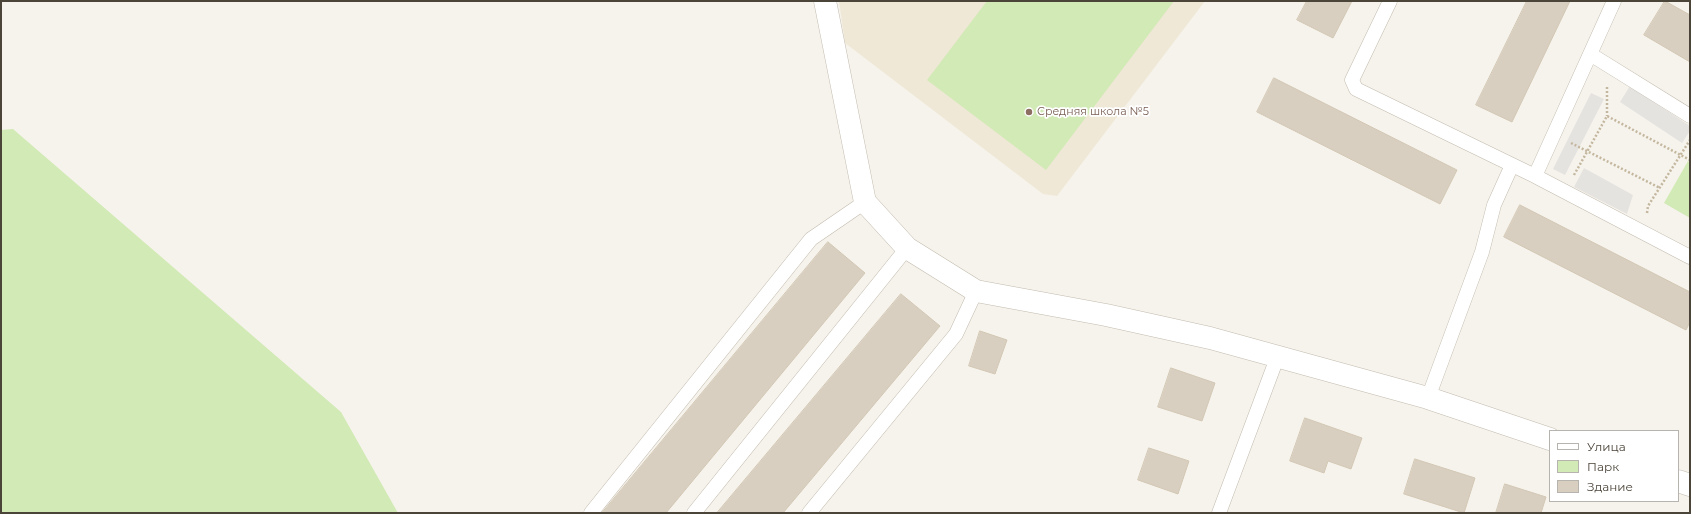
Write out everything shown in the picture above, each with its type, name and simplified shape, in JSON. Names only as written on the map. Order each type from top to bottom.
[{"type":"street","points":[[825,1],[865,202],[907,248],[976,291],[1106,315],[1210,338],[1277,358],[1428,398],[1549,439]]},
{"type":"street","points":[[1679,481],[1690,485]]},
{"type":"lane","points":[[1390,1],[1352,80],[1356,89],[1535,176],[1690,257]]},
{"type":"lane","points":[[1535,176],[1614,1]]},
{"type":"lane","points":[[1590,54],[1690,116]]},
{"type":"lane","points":[[1428,398],[1482,252],[1494,205],[1512,165]]},
{"type":"lane","points":[[591,513],[810,239],[865,202]]},
{"type":"lane","points":[[694,513],[907,248]]},
{"type":"lane","points":[[809,513],[956,334],[976,291]]},
{"type":"lane","points":[[1219,513],[1277,358]]},
{"type":"path","points":[[1565,192],[1607,116],[1606,64]]},
{"type":"path","points":[[1607,116],[1690,160]]},
{"type":"path","points":[[1554,135],[1660,188]]},
{"type":"path","points":[[1646,234],[1648,206],[1690,140]]},
{"type":"shaded area","name":"Средняя школа №5","points":[[839,1],[1205,1],[1057,196],[1043,194],[845,43]]},
{"type":"shaded area","points":[[1630,86],[1690,126],[1690,131],[1682,143],[1620,102]]},
{"type":"shaded area","points":[[1591,93],[1604,99],[1565,175],[1553,169]]},
{"type":"shaded area","points":[[1584,168],[1633,195],[1627,214],[1574,187]]},
{"type":"green space","points":[[987,1],[1174,1],[1046,170],[927,80]]},
{"type":"green space","points":[[13,129],[341,412],[398,513],[1,513],[1,130]]},
{"type":"green space","points":[[1688,161],[1690,163],[1690,218],[1664,203]]},
{"type":"building","points":[[1307,1],[1352,1],[1333,38],[1297,20]]},
{"type":"building","points":[[1527,1],[1570,1],[1512,122],[1476,105]]},
{"type":"building","points":[[1665,1],[1690,15],[1690,62],[1644,35]]},
{"type":"building","points":[[1274,78],[1457,170],[1440,204],[1257,112]]},
{"type":"building","points":[[1520,205],[1690,292],[1690,322],[1686,330],[1504,237]]},
{"type":"building","points":[[828,242],[865,273],[666,513],[602,513]]},
{"type":"building","points":[[901,294],[940,326],[783,513],[717,513]]},
{"type":"building","points":[[980,331],[1007,340],[995,374],[969,366]]},
{"type":"building","points":[[1171,368],[1215,383],[1202,421],[1158,407]]},
{"type":"building","points":[[1305,418],[1362,438],[1351,469],[1328,461],[1324,473],[1290,461]]},
{"type":"building","points":[[1149,448],[1189,461],[1178,494],[1138,480]]},
{"type":"building","points":[[1415,459],[1475,478],[1464,513],[1404,494]]},
{"type":"building","points":[[1505,484],[1546,497],[1541,513],[1496,513]]},
{"type":"place","name":"Средняя школа №5","points":[[1029,112]]}]
